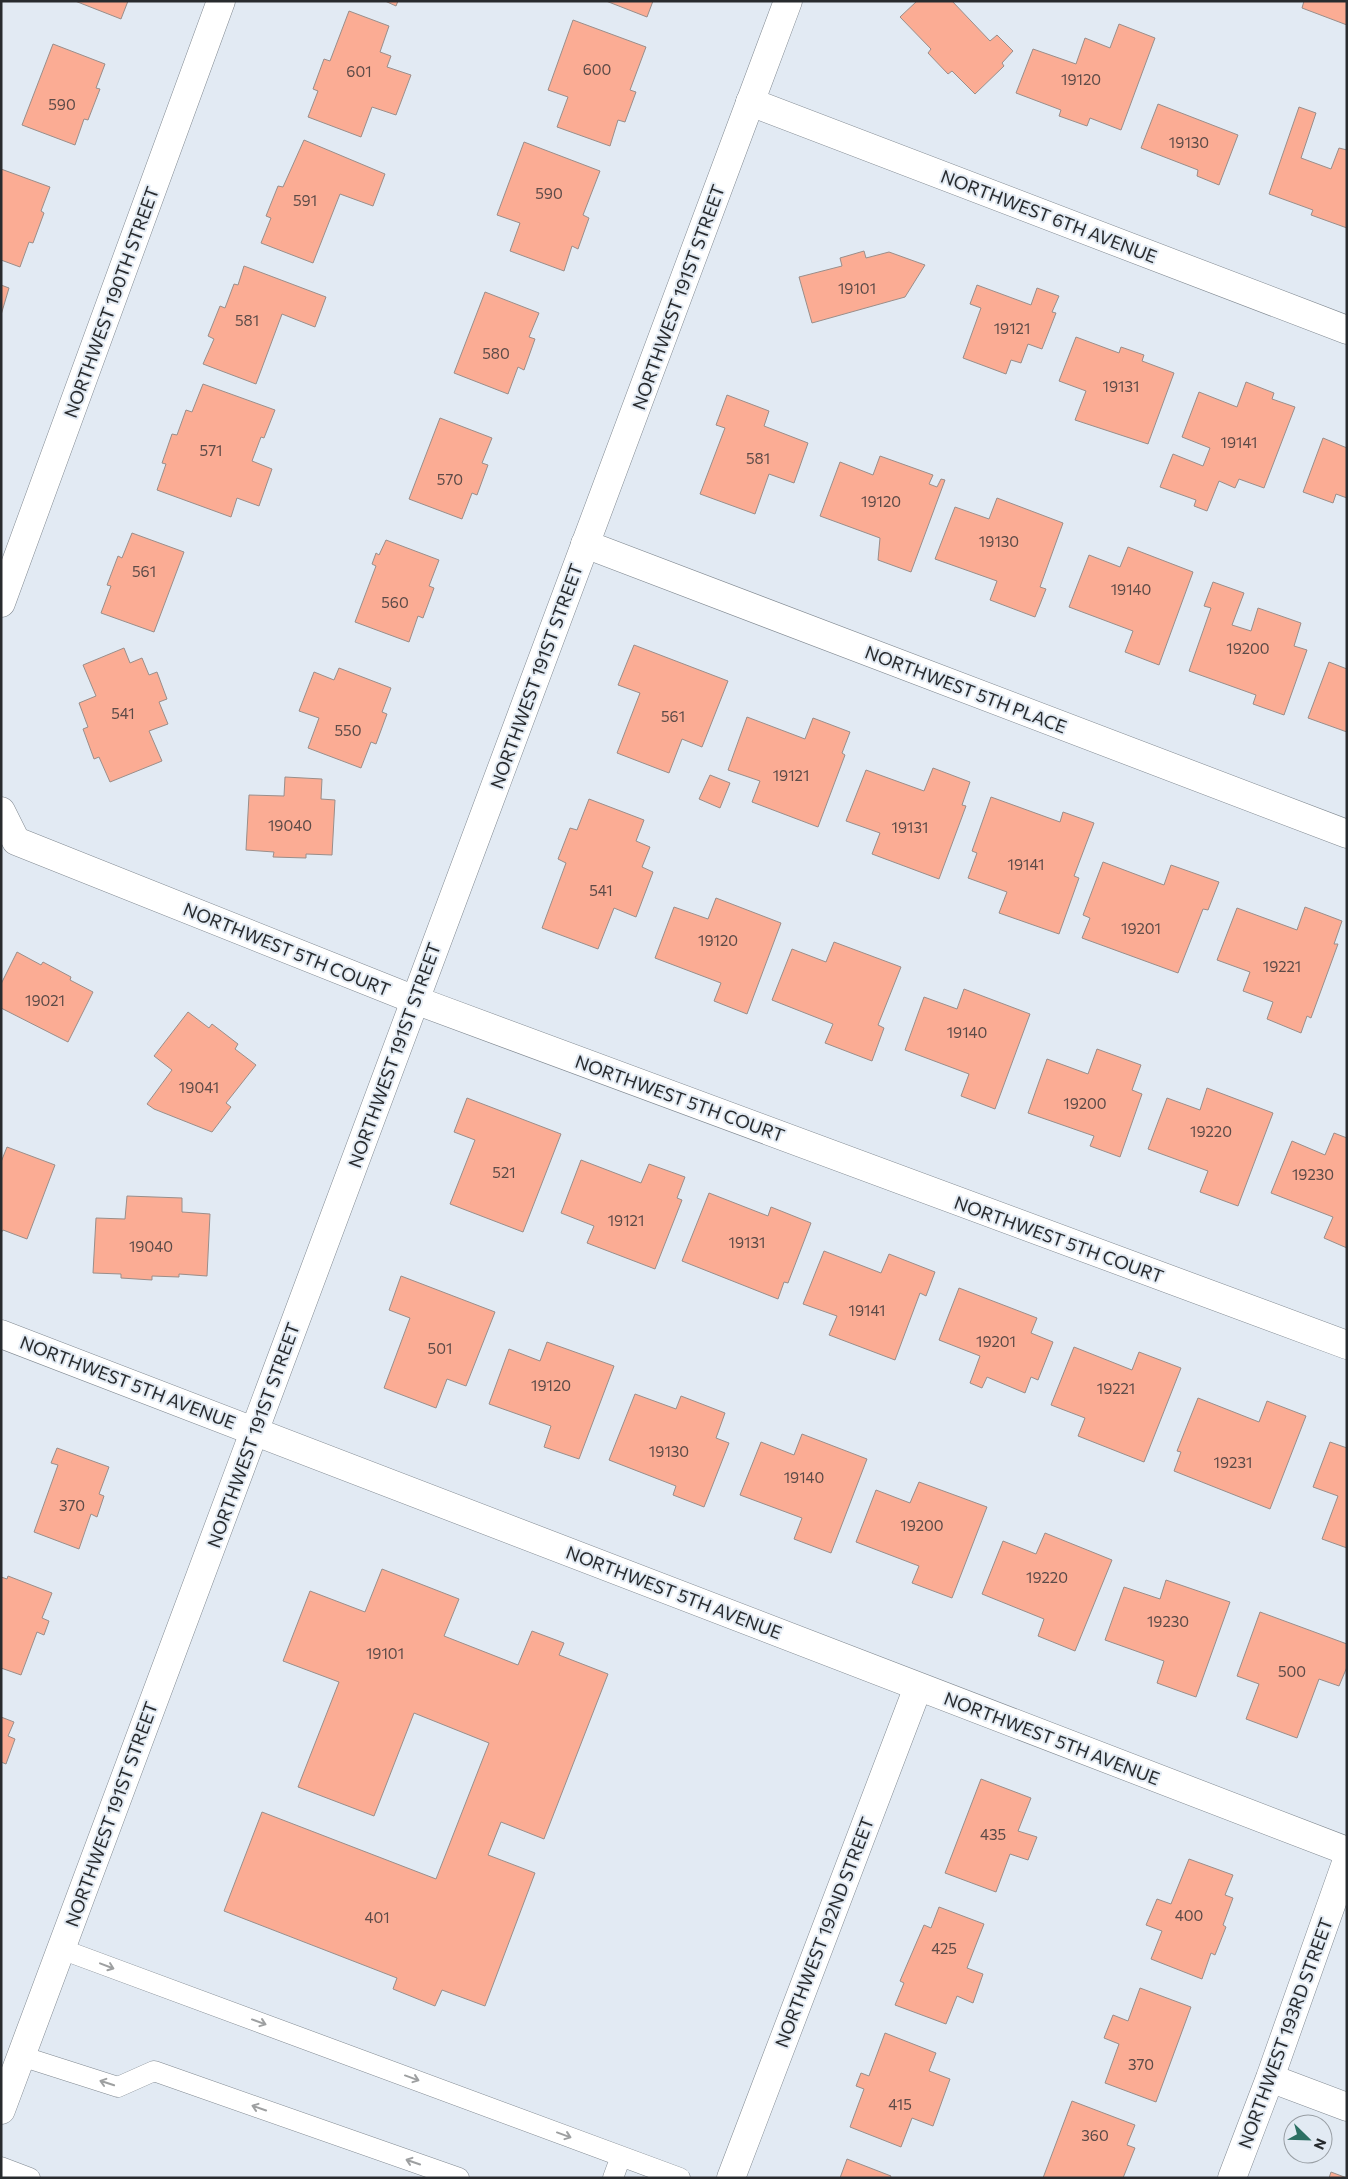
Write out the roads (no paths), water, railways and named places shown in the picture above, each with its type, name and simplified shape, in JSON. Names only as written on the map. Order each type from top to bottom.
[{"type":"street","name":"NORTHWEST 190TH STREET","points":[[1,603],[221,1]]},
{"type":"street","name":"NORTHWEST 191ST STREET","points":[[1,2110],[788,1]]},
{"type":"street","name":"NORTHWEST 6TH AVENUE","points":[[750,102],[1347,330]]},
{"type":"street","name":"NORTHWEST 5TH PLACE","points":[[585,544],[1347,834]]},
{"type":"street","name":"NORTHWEST 5TH COURT","points":[[1,811],[16,841],[415,1000],[1347,1345]]},
{"type":"street","name":"NORTHWEST 5TH AVENUE","points":[[1,1334],[1347,1851]]},
{"type":"street","name":"NORTHWEST 192ND STREET","points":[[731,2178],[918,1687]]},
{"type":"street","name":"NORTHWEST 193RD STREET","points":[[1232,2178],[1270,2078],[1347,1860]]},
{"type":"street","points":[[1270,2078],[1347,2107]]},
{"type":"lane","points":[[61,1949],[680,2178]]},
{"type":"lane","points":[[21,2056],[118,2087],[154,2071],[459,2178]]},
{"type":"lane","points":[[613,2178],[621,2156]]},
{"type":"lane","points":[[1,2167],[30,2178]]}]
